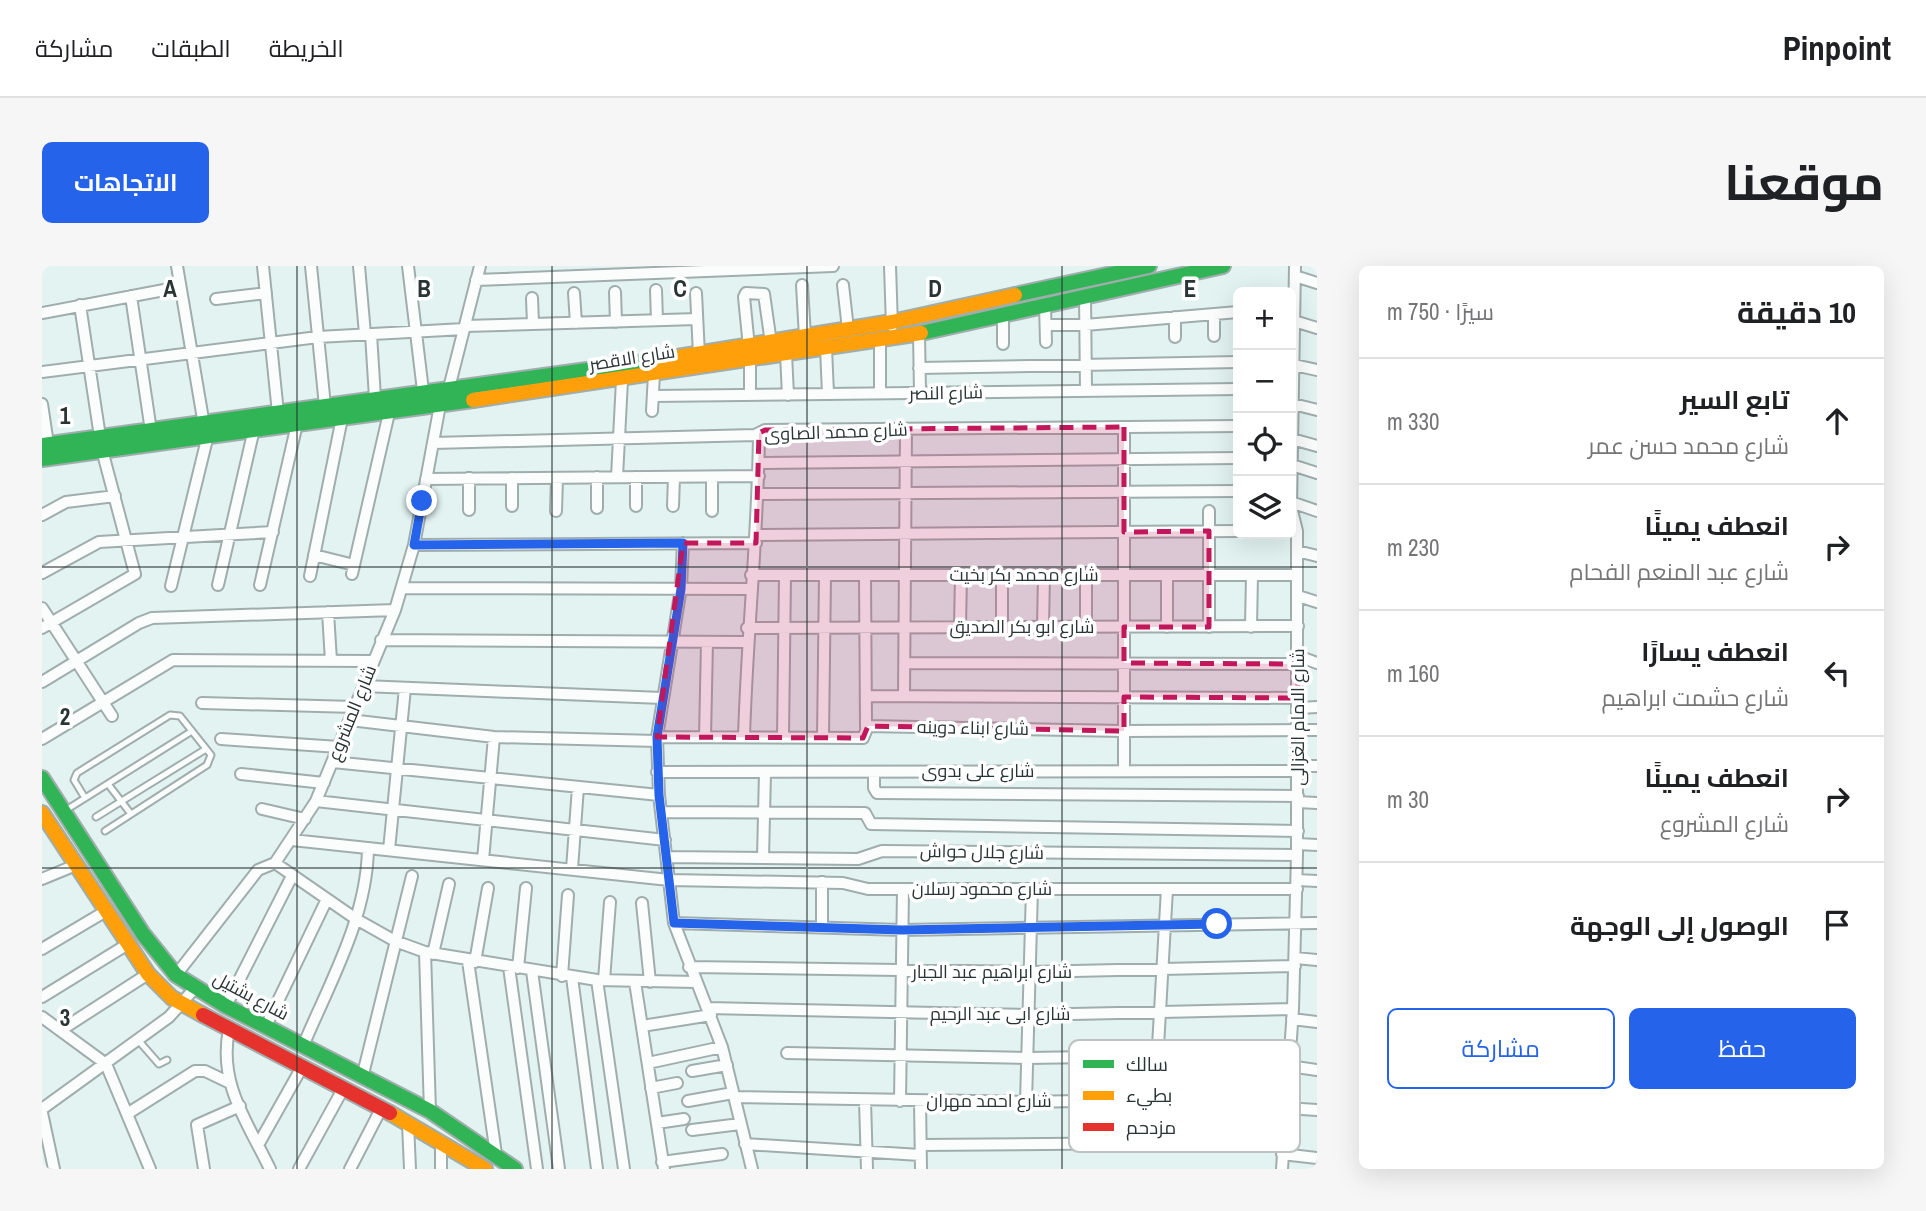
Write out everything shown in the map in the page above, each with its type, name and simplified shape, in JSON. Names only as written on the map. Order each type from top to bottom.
[{"type":"street","points":[[171,586],[206,430],[177,266]]},
{"type":"street","points":[[263,266],[278,413]]},
{"type":"street","points":[[311,266],[325,406]]},
{"type":"street","points":[[359,266],[375,398]]},
{"type":"street","points":[[408,266],[423,391]]},
{"type":"street","points":[[449,388],[480,266]]},
{"type":"street","points":[[476,280],[834,266]]},
{"type":"street","points":[[880,393],[886,338],[892,321],[890,266]]},
{"type":"street","name":"شارع الاقصر","points":[[45,444],[101,444],[206,430],[278,413],[375,398],[699,355],[786,354],[826,348],[919,333],[1223,266]]},
{"type":"street","name":"شارع الاقصر","points":[[42,459],[151,431],[254,429],[622,380],[749,353],[771,343],[892,321],[1137,267]]},
{"type":"street","points":[[1295,271],[1317,283]]},
{"type":"street","points":[[802,285],[805,337]]},
{"type":"street","points":[[843,285],[848,329]]},
{"type":"street","points":[[42,313],[180,287]]},
{"type":"street","points":[[656,290],[657,320]]},
{"type":"street","points":[[615,292],[616,322]]},
{"type":"street","points":[[216,299],[265,293]]},
{"type":"street","points":[[575,293],[576,323]]},
{"type":"street","points":[[696,293],[699,355]]},
{"type":"street","points":[[750,395],[744,297],[746,293],[764,294],[771,343]]},
{"type":"street","points":[[131,296],[151,431]]},
{"type":"street","points":[[1085,296],[1086,391]]},
{"type":"street","points":[[532,298],[533,324]]},
{"type":"street","points":[[47,625],[118,582],[133,577],[126,538],[101,444],[80,305]]},
{"type":"street","points":[[1045,305],[1046,342]]},
{"type":"street","points":[[1046,325],[1085,325],[1233,312]]},
{"type":"street","points":[[1214,314],[1214,336]]},
{"type":"street","points":[[1003,315],[1003,344]]},
{"type":"street","points":[[1175,317],[1175,337]]},
{"type":"street","points":[[42,372],[318,337],[533,324],[698,319]]},
{"type":"street","points":[[1296,322],[1317,328]]},
{"type":"street","points":[[919,333],[920,393]]},
{"type":"street","points":[[826,348],[828,394]]},
{"type":"street","points":[[786,354],[788,394]]},
{"type":"street","points":[[919,368],[1233,362]]},
{"type":"street","points":[[1296,363],[1317,370]]},
{"type":"street","points":[[652,411],[654,374]]},
{"type":"street","points":[[617,477],[622,380]]},
{"type":"street","name":"شارع النصر","points":[[653,396],[1233,389]]},
{"type":"street","points":[[42,404],[45,444]]},
{"type":"street","name":"شارع المشروع","points":[[176,975],[258,870],[275,863],[305,819],[324,783],[402,589],[414,545],[440,405]]},
{"type":"street","points":[[1296,405],[1317,410]]},
{"type":"street","points":[[314,555],[353,570],[389,413]]},
{"type":"street","points":[[310,576],[342,418]]},
{"type":"street","points":[[260,585],[298,424]]},
{"type":"street","name":"شارع محمد الصاوى","points":[[433,443],[759,433],[765,430],[1233,426]]},
{"type":"street","points":[[1124,427],[1124,771]]},
{"type":"street","points":[[218,585],[254,429]]},
{"type":"street","points":[[904,696],[906,429]]},
{"type":"street","points":[[744,737],[747,628],[756,539],[759,433]]},
{"type":"street","points":[[1296,440],[1317,446]]},
{"type":"street","points":[[759,463],[1233,458]]},
{"type":"street","points":[[1296,462],[1317,473]]},
{"type":"street","points":[[426,479],[759,476]]},
{"type":"street","points":[[597,477],[597,508]]},
{"type":"street","points":[[636,477],[636,506]]},
{"type":"street","points":[[673,506],[674,477]]},
{"type":"street","points":[[712,477],[712,510]]},
{"type":"street","points":[[469,478],[469,510]]},
{"type":"street","points":[[512,478],[512,506]]},
{"type":"street","points":[[556,511],[557,478]]},
{"type":"street","points":[[758,494],[1233,491]]},
{"type":"street","points":[[42,515],[66,502],[115,496]]},
{"type":"street","points":[[1296,504],[1317,511]]},
{"type":"street","points":[[1209,511],[1209,626]]},
{"type":"street","points":[[414,545],[683,543],[905,534],[1233,531]]},
{"type":"street","points":[[42,573],[92,544],[126,538],[273,532]]},
{"type":"street","name":"شارع الامام الغزالى","points":[[1291,1040],[1298,831],[1299,703],[1295,539]]},
{"type":"street","points":[[683,543],[681,589],[657,739],[659,795],[674,923],[722,1047],[752,1169]]},
{"type":"street","points":[[1297,551],[1317,556]]},
{"type":"street","name":"شارع محمد بكر بخيت","points":[[751,575],[1297,575]]},
{"type":"street","points":[[783,738],[785,575]]},
{"type":"street","points":[[823,738],[825,575]]},
{"type":"street","points":[[865,575],[866,727]]},
{"type":"street","points":[[960,627],[961,575]]},
{"type":"street","points":[[1002,575],[1002,627]]},
{"type":"street","points":[[1043,627],[1044,575]]},
{"type":"street","points":[[1086,575],[1086,627]]},
{"type":"street","points":[[1167,575],[1167,627]]},
{"type":"street","points":[[1251,626],[1252,575]]},
{"type":"street","points":[[402,589],[750,589]]},
{"type":"street","points":[[1297,596],[1317,602]]},
{"type":"street","points":[[42,608],[47,625],[76,661],[112,716]]},
{"type":"street","points":[[42,682],[139,623],[152,618],[395,610]]},
{"type":"street","points":[[328,612],[331,661]]},
{"type":"street","name":"شارع ابو بكر الصديق","points":[[747,628],[1298,626]]},
{"type":"street","points":[[381,640],[747,642]]},
{"type":"street","points":[[705,737],[707,642]]},
{"type":"street","points":[[42,739],[169,662],[179,659],[373,662]]},
{"type":"street","points":[[905,663],[1298,660],[1317,663]]},
{"type":"street","points":[[363,686],[662,698]]},
{"type":"street","points":[[389,850],[405,688]]},
{"type":"street","points":[[866,696],[1124,697],[1299,703],[1317,707]]},
{"type":"street","points":[[202,703],[355,706]]},
{"type":"street","name":"شارع ابناء دوينه","points":[[349,720],[494,737],[575,741],[705,737],[863,738],[866,727],[1124,731],[1317,730]]},
{"type":"street","points":[[483,860],[494,737]]},
{"type":"street","points":[[221,739],[339,747]]},
{"type":"street","points":[[333,762],[659,795]]},
{"type":"street","name":"شارع على بدوى","points":[[657,772],[1124,771],[1298,769],[1317,766]]},
{"type":"street","points":[[763,858],[765,772]]},
{"type":"street","points":[[874,772],[874,788],[877,793],[1298,799],[1317,803]]},
{"type":"street","points":[[241,775],[324,783]]},
{"type":"street","name":"شارع بشتيل","points":[[42,778],[143,934],[176,975],[226,1006],[430,1111],[515,1169]]},
{"type":"street","points":[[572,869],[578,787]]},
{"type":"street","points":[[316,800],[665,840]]},
{"type":"street","points":[[262,809],[305,819]]},
{"type":"street","points":[[661,812],[865,813],[871,824],[1298,831]]},
{"type":"street","points":[[42,813],[48,833],[76,865],[148,974],[182,1005],[408,1123],[441,1142],[468,1164],[485,1169]]},
{"type":"street","name":"شارع محمود رسلان","points":[[292,840],[669,880],[822,882],[868,889],[1167,889],[1317,881]]},
{"type":"street","name":"شارع جلال حواش","points":[[667,858],[858,859],[882,851],[1297,850],[1317,845]]},
{"type":"street","points":[[303,1046],[356,919],[366,884],[368,848]]},
{"type":"street","points":[[275,863],[356,919],[395,941],[429,953],[471,962],[601,980],[696,982]]},
{"type":"street","points":[[42,879],[76,865]]},
{"type":"street","points":[[226,1006],[292,876]]},
{"type":"street","points":[[362,1078],[412,876]]},
{"type":"street","points":[[822,882],[822,926]]},
{"type":"street","points":[[430,1111],[429,953],[449,884]]},
{"type":"street","points":[[488,888],[471,962],[496,1154]]},
{"type":"street","points":[[526,888],[514,968],[537,1169]]},
{"type":"street","points":[[900,1101],[903,889]]},
{"type":"street","points":[[1027,1102],[1032,889]]},
{"type":"street","points":[[1158,1040],[1167,889]]},
{"type":"street","points":[[568,895],[567,976],[597,1169]]},
{"type":"street","points":[[266,1026],[327,899]]},
{"type":"street","points":[[610,902],[601,980],[624,1169]]},
{"type":"street","points":[[642,903],[650,982]]},
{"type":"street","points":[[42,949],[106,911]]},
{"type":"street","points":[[674,923],[902,930],[1317,923]]},
{"type":"street","points":[[42,997],[128,944]]},
{"type":"street","name":"شارع ابراهيم عبد الجبار","points":[[689,967],[1030,972],[1163,970],[1317,960]]},
{"type":"street","points":[[532,971],[559,1169]]},
{"type":"street","points":[[61,1030],[148,974]]},
{"type":"street","points":[[635,982],[663,1165],[722,1154]]},
{"type":"street","points":[[54,1169],[42,1111],[182,1005],[195,988]]},
{"type":"street","name":"شارع ابى عبد الرحيم","points":[[642,1026],[710,1011],[1029,1015],[1292,1014],[1317,1022]]},
{"type":"street","points":[[42,1017],[106,1063],[150,1169]]},
{"type":"street","points":[[229,1029],[225,1050],[228,1082],[270,1169]]},
{"type":"street","points":[[648,1063],[722,1047]]},
{"type":"street","points":[[788,1053],[1069,1058]]},
{"type":"street","points":[[692,1071],[727,1065]]},
{"type":"street","points":[[258,1145],[302,1067]]},
{"type":"street","points":[[127,1114],[195,1071],[205,1071],[228,1082]]},
{"type":"street","points":[[651,1088],[677,1083]]},
{"type":"street","points":[[299,1169],[343,1089]]},
{"type":"street","name":"شارع احمد مهران","points":[[688,1101],[734,1095],[900,1101],[1069,1101]]},
{"type":"street","points":[[865,1100],[867,1169]]},
{"type":"street","points":[[920,1101],[921,1169]]},
{"type":"street","points":[[204,1169],[197,1125],[240,1106]]},
{"type":"street","name":"شارع احمد مهران","points":[[1300,1106],[1317,1110]]},
{"type":"street","points":[[353,1168],[381,1109]]},
{"type":"street","points":[[657,1123],[684,1119]]},
{"type":"street","points":[[408,1123],[410,1169]]},
{"type":"street","points":[[692,1130],[740,1124]]},
{"type":"street","points":[[441,1142],[441,1169]]},
{"type":"street","points":[[745,1144],[867,1152],[1069,1147]]},
{"type":"street","points":[[1282,1154],[1317,1158]]},
{"type":"street","name":"شارع الامام الغزالى","points":[[1282,1154],[1282,1169]]},
{"type":"lane","points":[[85,799],[75,784],[77,773],[170,715],[180,716],[211,755],[207,765],[105,831]]},
{"type":"lane","points":[[64,812],[192,731]]},
{"type":"lane","points":[[96,817],[206,749]]},
{"type":"lane","points":[[108,784],[131,814]]},
{"type":"lane","points":[[138,1040],[155,1062],[159,1064],[167,1060]]},
{"type":"highlighted area","points":[[1124,427],[1124,532],[1209,531],[1209,627],[1124,627],[1124,663],[1298,664],[1298,698],[1124,697],[1124,731],[868,726],[863,738],[657,737],[683,543],[756,543],[759,433],[765,430]]},
{"type":"traffic: fast","points":[[1015,295],[1149,266]]},
{"type":"traffic: fast","points":[[921,333],[1223,266]]},
{"type":"traffic: fast","points":[[42,445],[653,361]]},
{"type":"traffic: fast","points":[[42,459],[473,400]]},
{"type":"traffic: fast","points":[[42,778],[143,934],[176,975],[226,1006],[430,1111],[515,1169]]},
{"type":"traffic: slow","points":[[653,361],[892,322],[1015,295]]},
{"type":"traffic: slow","points":[[473,400],[921,333]]},
{"type":"traffic: slow","points":[[42,813],[148,974],[172,998],[203,1015]]},
{"type":"traffic: slow","points":[[390,1113],[485,1169]]},
{"type":"traffic: jam","points":[[203,1015],[390,1113]]},
{"type":"route","points":[[422,501],[414,545],[683,543],[681,589],[657,737],[659,795],[674,923],[902,930],[1217,924]]}]
